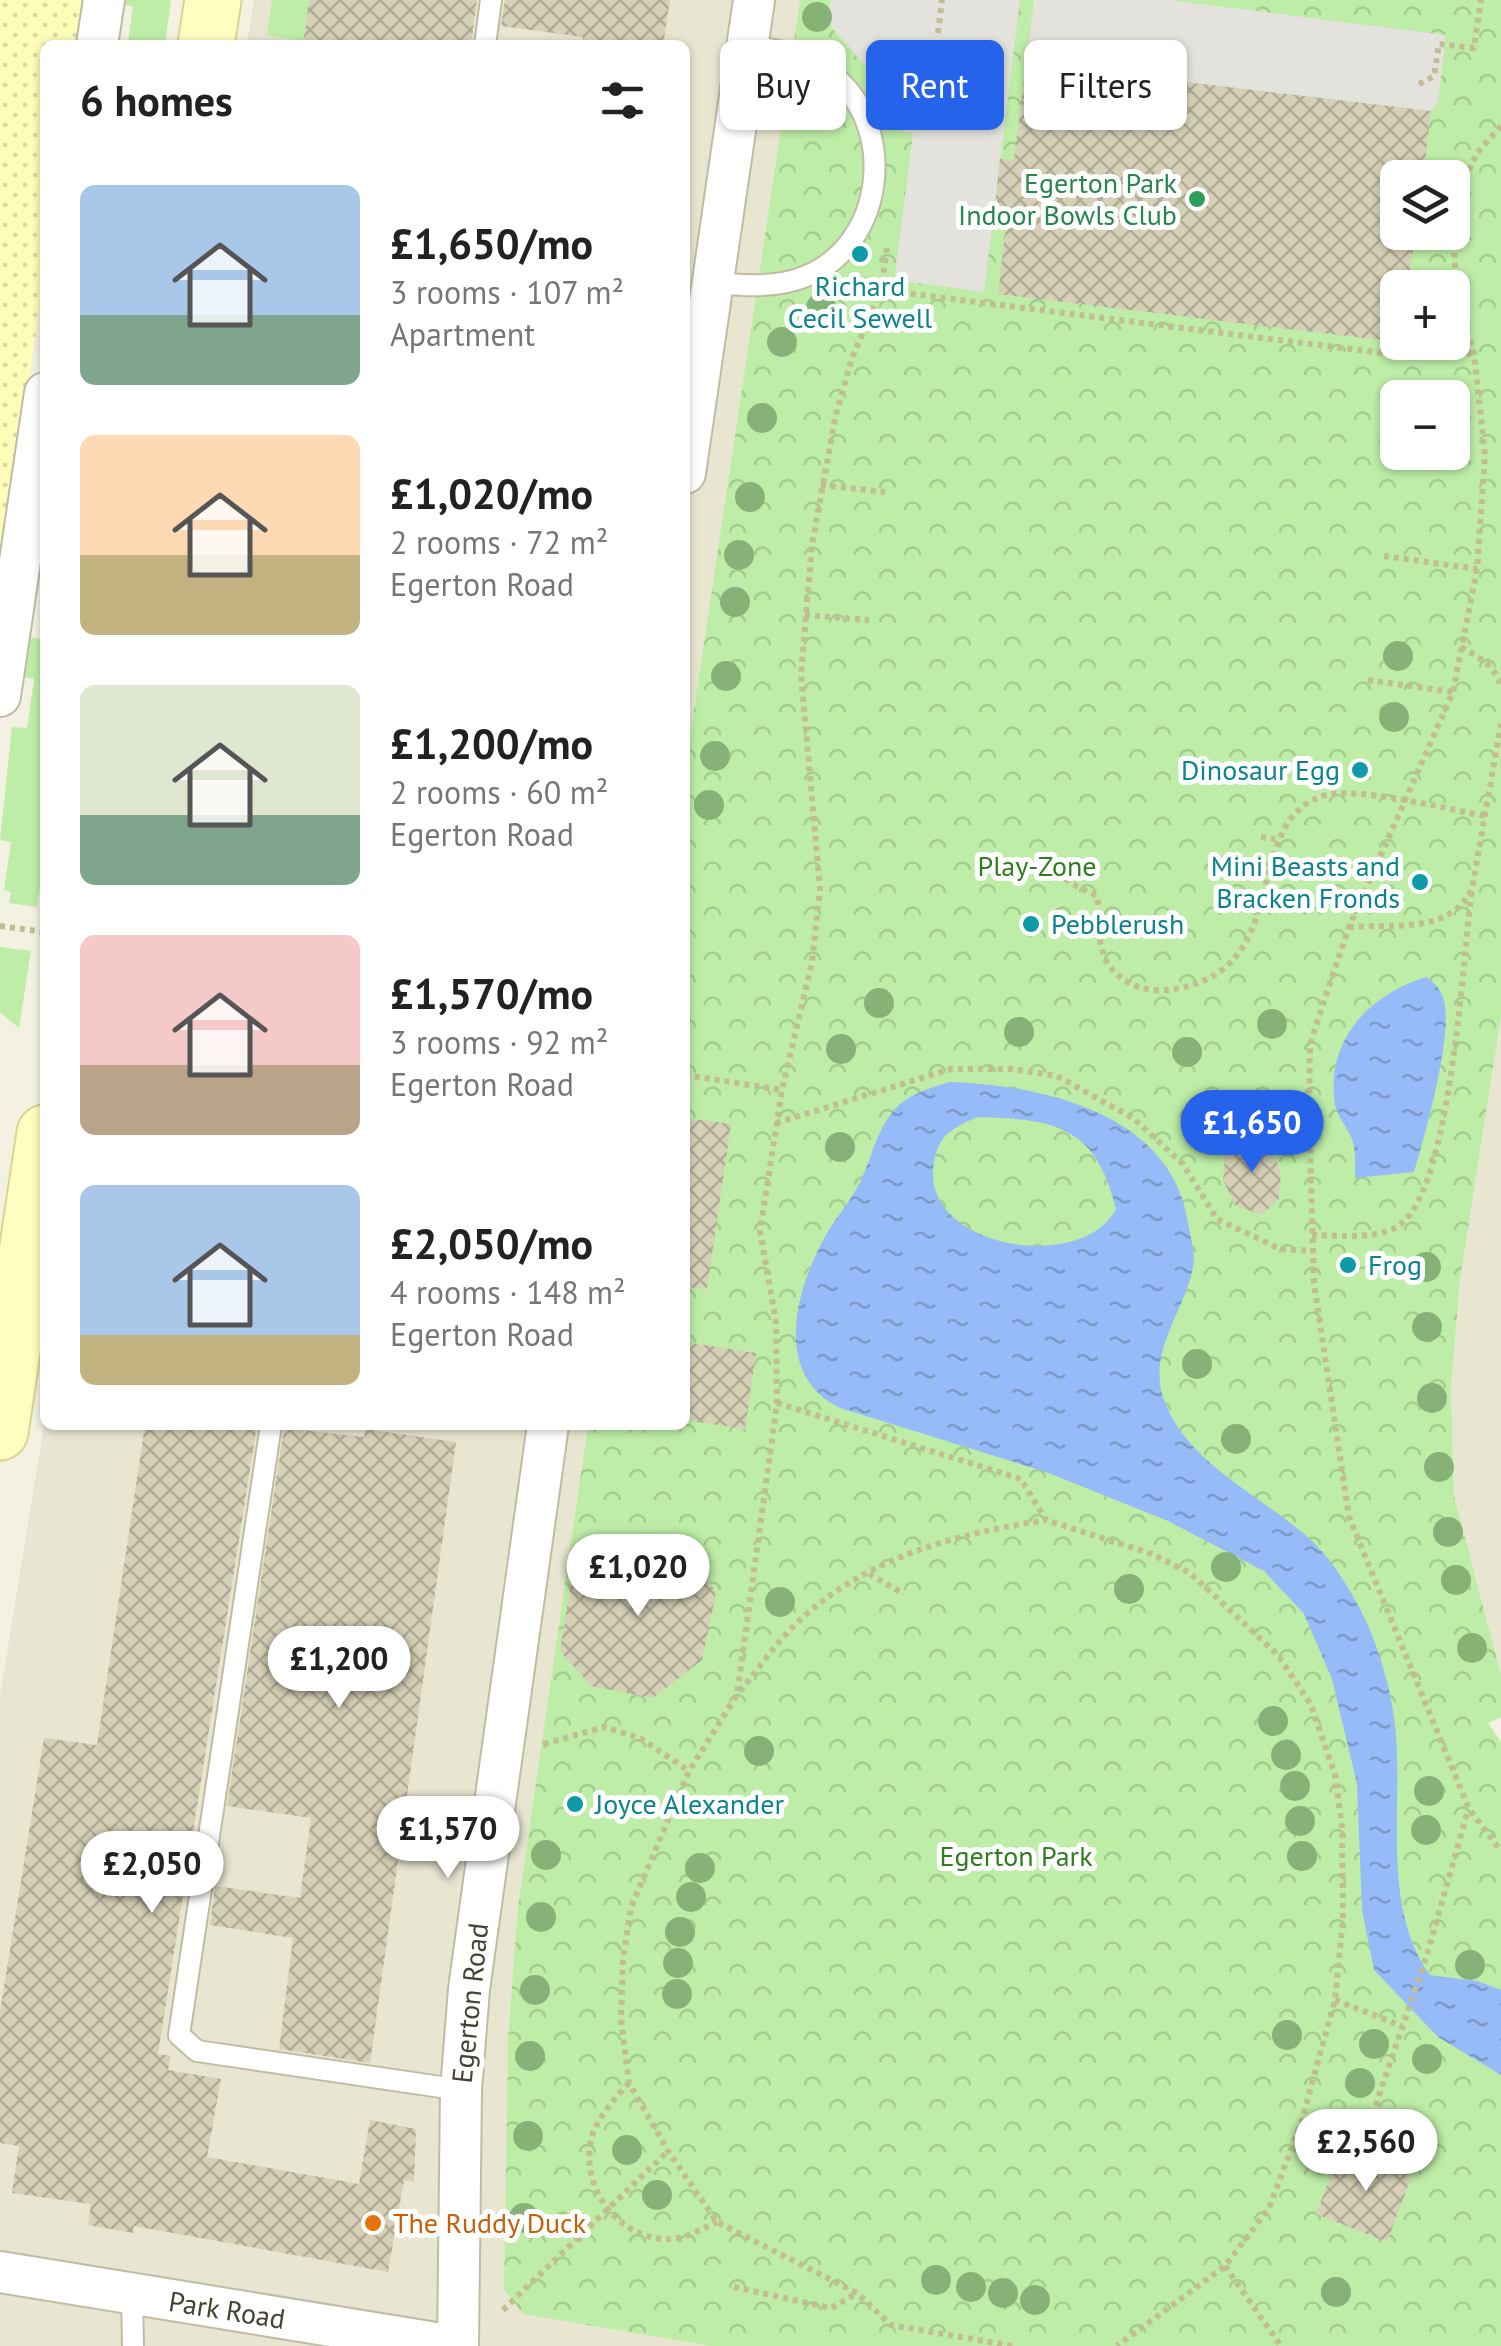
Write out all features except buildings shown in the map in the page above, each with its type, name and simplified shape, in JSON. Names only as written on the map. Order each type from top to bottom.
[{"type":"main road","points":[[207,40],[213,0]]},
{"type":"main road","points":[[0,1432],[40,1196]]},
{"type":"street","points":[[98,40],[104,0]]},
{"type":"street","points":[[749,40],[754,0]]},
{"type":"street","points":[[690,436],[735,130]]},
{"type":"street","points":[[0,696],[40,427]]},
{"type":"street","name":"Egerton Road","points":[[456,2346],[461,2090],[469,1989],[547,1430]]},
{"type":"street","name":"Park Road","points":[[0,2272],[456,2346]]},
{"type":"lane","points":[[486,40],[492,0]]},
{"type":"lane","points":[[711,283],[755,287],[798,280],[835,258],[862,224],[876,184],[874,141],[857,101],[846,90]]},
{"type":"lane","points":[[270,1430],[179,2035],[197,2051],[461,2090]]},
{"type":"lane","points":[[132,2295],[133,2346]]},
{"type":"path","points":[[938,33],[942,0]]},
{"type":"path","points":[[1419,84],[1434,76],[1438,44],[1474,48],[1481,0]]},
{"type":"path","points":[[1501,126],[1477,154],[1462,185],[1453,234],[1458,309],[1474,353],[1485,455],[1478,569],[1453,692],[1408,802],[1349,928],[1310,1045],[1312,1251],[1349,1518],[1469,1808],[1501,1851]]},
{"type":"path","points":[[737,1695],[777,1403],[776,1322],[760,1231],[782,1090],[812,962],[820,888],[801,674],[805,615],[821,486],[852,358],[881,290],[888,238]]},
{"type":"path","points":[[881,290],[1414,358],[1474,353]]},
{"type":"path","points":[[821,486],[885,492]]},
{"type":"path","points":[[1384,556],[1478,569]]},
{"type":"path","points":[[805,615],[869,620]]},
{"type":"path","points":[[1462,648],[1480,657],[1498,675],[1501,686]]},
{"type":"path","points":[[1368,680],[1453,692]]},
{"type":"path","points":[[1312,1236],[1372,1234],[1399,1227],[1416,1210],[1431,1172],[1455,1044],[1472,889],[1501,724]]},
{"type":"path","points":[[1051,865],[1070,883],[1096,896],[1102,917],[1102,949],[1116,976],[1151,992],[1189,988],[1216,973],[1238,952],[1260,920],[1276,839],[1286,823],[1320,796],[1364,795],[1486,816]]},
{"type":"path","points":[[1261,837],[1276,839]]},
{"type":"path","points":[[1349,928],[1434,922],[1464,908],[1472,889]]},
{"type":"path","points":[[0,926],[40,931]]},
{"type":"path","points":[[776,1123],[951,1069],[1012,1069],[1057,1076],[1134,1118],[1183,1164],[1217,1219],[1280,1249],[1312,1251]]},
{"type":"path","points":[[690,1077],[782,1090]]},
{"type":"path","points":[[777,1403],[1021,1480],[1046,1520]]},
{"type":"path","points":[[1012,2346],[890,2325],[856,2294],[717,2222],[668,2151],[629,2083],[621,2018],[623,1960],[631,1906],[689,1771],[737,1695],[795,1624],[868,1573],[934,1544],[1046,1520],[1152,1554],[1190,1573],[1278,1655],[1311,1705],[1334,1775],[1342,1827],[1343,1919],[1334,2000],[1301,2123],[1269,2208],[1225,2266],[1116,2346]]},
{"type":"path","points":[[868,1573],[904,1594]]},
{"type":"path","points":[[503,1741],[542,1744],[604,1727],[640,1738],[689,1771]]},
{"type":"path","points":[[1301,2123],[1361,2148],[1408,2014],[1469,1808]]},
{"type":"path","points":[[605,1815],[670,1810]]},
{"type":"path","points":[[1334,2000],[1402,2026]]},
{"type":"path","points":[[629,2083],[593,2133],[590,2163],[594,2188],[626,2228],[651,2236],[674,2238],[717,2222]]},
{"type":"path","points":[[514,2301],[668,2151]]},
{"type":"path","points":[[1225,2266],[1281,2346]]},
{"type":"path","points":[[734,2287],[831,2308],[856,2294]]},
{"type":"shaded area","points":[[254,0],[800,0],[794,40],[720,40],[720,130],[781,130],[690,737],[690,40],[248,40]]},
{"type":"shaded area","points":[[831,0],[1020,0],[1004,130],[1004,40],[866,40],[866,66],[827,22]]},
{"type":"shaded area","points":[[1034,0],[1169,0],[1446,35],[1438,102],[1431,111],[1187,82],[1187,40],[1029,40]]},
{"type":"shaded area","points":[[1004,130],[984,292],[894,280],[913,134],[903,132]]},
{"type":"shaded area","points":[[1501,1016],[1501,1674],[1454,1494],[1451,1387],[1460,1280]]},
{"type":"shaded area","points":[[43,1430],[587,1430],[518,1906],[508,2039],[504,2289],[524,2314],[712,2346],[0,2346],[0,1696]]},
{"type":"green space","points":[[121,0],[171,0],[166,40],[128,40],[133,6],[121,5]]},
{"type":"green space","points":[[272,0],[309,0],[303,40],[267,35]]},
{"type":"green space","name":"Egerton Park","points":[[800,0],[1501,0],[1501,1016],[1460,1280],[1451,1387],[1454,1495],[1501,1674],[1501,1717],[1488,1723],[1501,1742],[1501,2346],[712,2346],[523,2314],[504,2289],[508,2039],[518,1906],[587,1430],[690,1430],[690,737],[781,130],[846,130],[846,40],[794,40]]},
{"type":"green space","points":[[26,637],[40,639],[37,907],[9,903],[11,892],[4,890],[11,842],[0,840],[12,727],[27,728],[34,679],[20,676]]},
{"type":"green space","points":[[0,947],[31,951],[19,1028],[0,1012]]},
{"type":"sand","points":[[0,0],[85,0],[79,40],[40,40],[40,304],[0,576]]},
{"type":"water","points":[[1426,977],[1443,997],[1445,1037],[1414,1172],[1355,1178],[1353,1144],[1335,1104],[1337,1060],[1345,1040],[1370,1008],[1387,995]]},
{"type":"water","points":[[949,1082],[1023,1090],[1097,1112],[1130,1131],[1157,1155],[1177,1185],[1194,1262],[1160,1363],[1163,1397],[1174,1421],[1207,1460],[1321,1550],[1362,1613],[1381,1660],[1393,1712],[1397,1854],[1405,1918],[1430,1975],[1477,1981],[1501,1990],[1501,2075],[1438,2037],[1374,1970],[1362,1910],[1357,1784],[1332,1679],[1304,1614],[1264,1571],[1168,1521],[1046,1472],[840,1408],[819,1393],[805,1375],[796,1330],[799,1305],[815,1257],[859,1184],[891,1114],[910,1097]],"holes":[[[977,1117],[1050,1125],[1084,1144],[1108,1181],[1116,1209],[1099,1229],[1073,1241],[1043,1246],[1011,1243],[981,1234],[956,1219],[939,1198],[933,1172],[940,1143],[958,1126]]]},
{"type":"place","name":"Egerton Park Indoor Bowls Club","points":[[1197,199]]},
{"type":"place","name":"Richard Cecil Sewell","points":[[860,254]]},
{"type":"place","name":"Dinosaur Egg","points":[[1360,770]]},
{"type":"place","name":"Mini Beasts and Bracken Fronds","points":[[1420,882]]},
{"type":"place","name":"Pebblerush","points":[[1031,924]]},
{"type":"place","name":"Frog","points":[[1348,1265]]},
{"type":"place","name":"Joyce Alexander","points":[[575,1804]]},
{"type":"place","name":"The Ruddy Duck","points":[[373,2223]]},
{"type":"park label","name":"Play-Zone","points":[[1037,866]]}]
